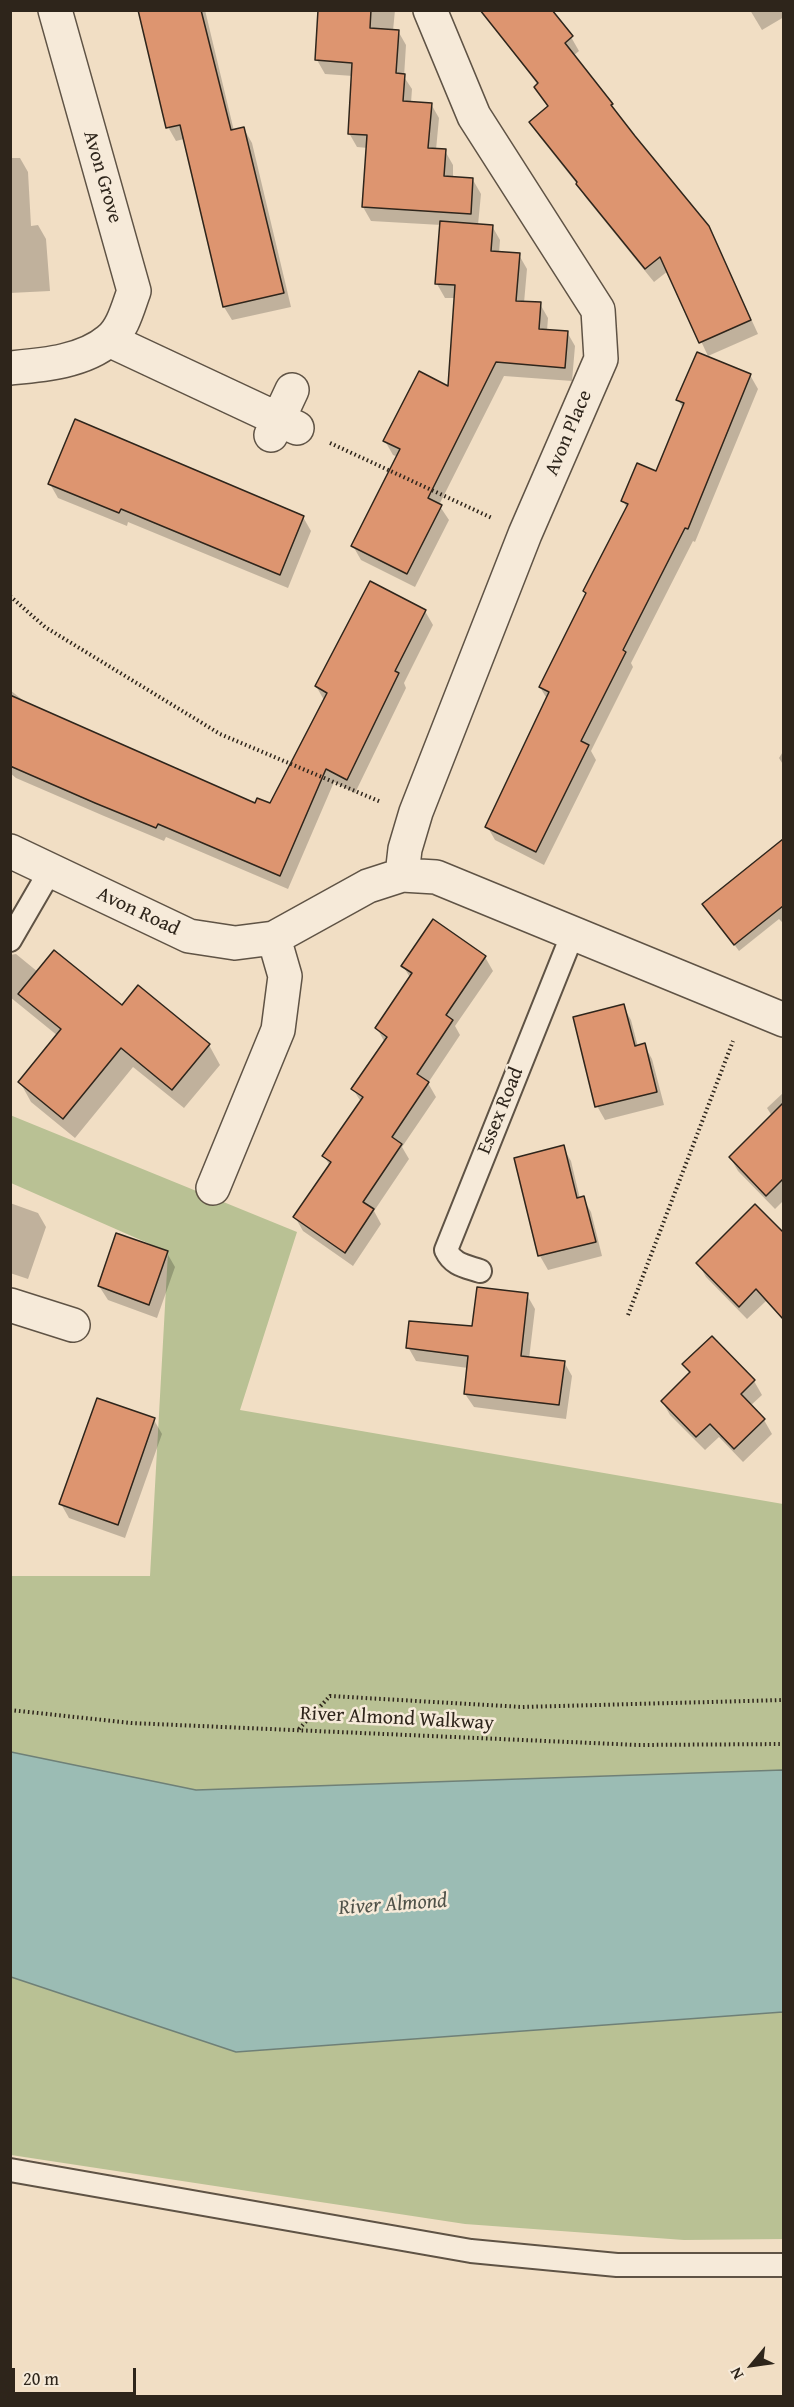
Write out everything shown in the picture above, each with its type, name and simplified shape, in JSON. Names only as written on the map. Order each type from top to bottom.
[{"type":"street","name":"Avon Grove","points":[[10,368],[50,364],[86,353],[109,340],[123,320],[134,291],[55,10]]},
{"type":"street","name":"Avon Place","points":[[402,875],[405,849],[416,812],[525,534],[601,359],[598,310],[474,117],[430,10]]},
{"type":"street","points":[[109,340],[282,427],[292,390]]},
{"type":"street","name":"Avon Road","points":[[10,850],[189,936],[235,943],[274,938],[368,886],[402,875]]},
{"type":"street","points":[[402,875],[436,877],[783,1020]]},
{"type":"street","points":[[213,1188],[278,1030],[285,976],[274,938]]},
{"type":"street","points":[[10,1305],[73,1325]]},
{"type":"lane","points":[[10,940],[50,871]]},
{"type":"lane","name":"Essex Road","points":[[480,1271],[456,1263],[446,1250],[573,933]]},
{"type":"lane","points":[[10,2170],[471,2251],[617,2265],[783,2265]]},
{"type":"path","points":[[282,427],[525,534]]},
{"type":"path","points":[[10,596],[45,627],[220,734],[374,800],[416,812]]},
{"type":"path","points":[[628,1315],[747,1004]]},
{"type":"path","points":[[299,1730],[330,1696],[522,1707],[783,1700]]},
{"type":"path","name":"River Almond Walkway","points":[[10,1710],[131,1723],[638,1745],[783,1744]]},
{"type":"green space","points":[[10,1115],[297,1232],[240,1410],[783,1504],[783,1770],[195,1790],[11,1752],[11,1576],[150,1576],[168,1252],[11,1183]]},
{"type":"green space","points":[[11,1977],[236,2052],[783,2012],[783,2239],[684,2240],[465,2224],[11,2155]]},
{"type":"water","name":"River Almond","points":[[11,1752],[196,1790],[783,1770],[783,2012],[236,2052],[11,1977]]},
{"type":"building","points":[[138,10],[201,10],[231,130],[244,127],[284,293],[223,307],[180,125],[166,128]]},
{"type":"building","points":[[318,10],[371,10],[370,28],[399,30],[396,73],[405,74],[403,101],[432,103],[428,148],[446,149],[444,176],[473,178],[471,214],[362,207],[367,135],[348,134],[352,63],[315,60]]},
{"type":"building","points":[[480,10],[552,10],[573,36],[565,43],[635,136],[709,226],[751,320],[699,343],[660,257],[645,269],[529,122],[548,106],[534,87],[538,83]]},
{"type":"building","points":[[440,221],[493,225],[491,251],[520,253],[516,301],[541,302],[539,329],[568,331],[565,368],[496,362],[428,498],[442,505],[407,574],[351,546],[400,449],[383,441],[419,371],[448,386],[455,285],[435,284]]},
{"type":"building","points":[[697,352],[751,374],[688,529],[685,528],[623,650],[626,652],[581,741],[589,745],[536,852],[485,827],[549,692],[539,687],[586,593],[583,591],[628,504],[621,501],[637,463],[656,471],[684,403],[676,400]]},
{"type":"building","points":[[75,419],[304,516],[280,575],[121,509],[119,513],[48,484]]},
{"type":"building","points":[[370,581],[426,610],[395,671],[399,673],[347,780],[326,769],[280,876],[158,824],[156,828],[10,766],[10,695],[255,803],[257,798],[270,803],[327,693],[315,686]]},
{"type":"building","points":[[783,839],[783,906],[734,945],[702,904]]},
{"type":"building","points":[[433,919],[486,956],[446,1015],[453,1020],[417,1074],[429,1082],[392,1137],[402,1144],[363,1202],[374,1209],[345,1253],[293,1217],[331,1162],[322,1156],[363,1097],[351,1089],[387,1037],[375,1028],[412,973],[401,966]]},
{"type":"building","points":[[54,950],[122,1005],[138,985],[210,1044],[172,1090],[121,1048],[63,1119],[18,1082],[61,1029],[18,994]]},
{"type":"building","points":[[624,1004],[635,1046],[645,1043],[657,1092],[595,1107],[573,1017]]},
{"type":"building","points":[[783,1103],[783,1179],[766,1196],[729,1157]]},
{"type":"building","points":[[564,1145],[577,1198],[584,1196],[596,1242],[538,1256],[514,1158]]},
{"type":"building","points":[[755,1204],[783,1232],[783,1319],[756,1289],[739,1307],[696,1263]]},
{"type":"building","points":[[116,1233],[168,1251],[149,1305],[98,1286]]},
{"type":"building","points":[[477,1287],[528,1293],[521,1356],[565,1361],[559,1405],[464,1394],[468,1356],[406,1348],[409,1321],[472,1326]]},
{"type":"building","points":[[712,1336],[755,1380],[741,1394],[765,1419],[734,1449],[710,1424],[696,1437],[661,1401],[690,1372],[682,1364]]},
{"type":"building","points":[[97,1398],[155,1418],[118,1525],[59,1504]]}]
